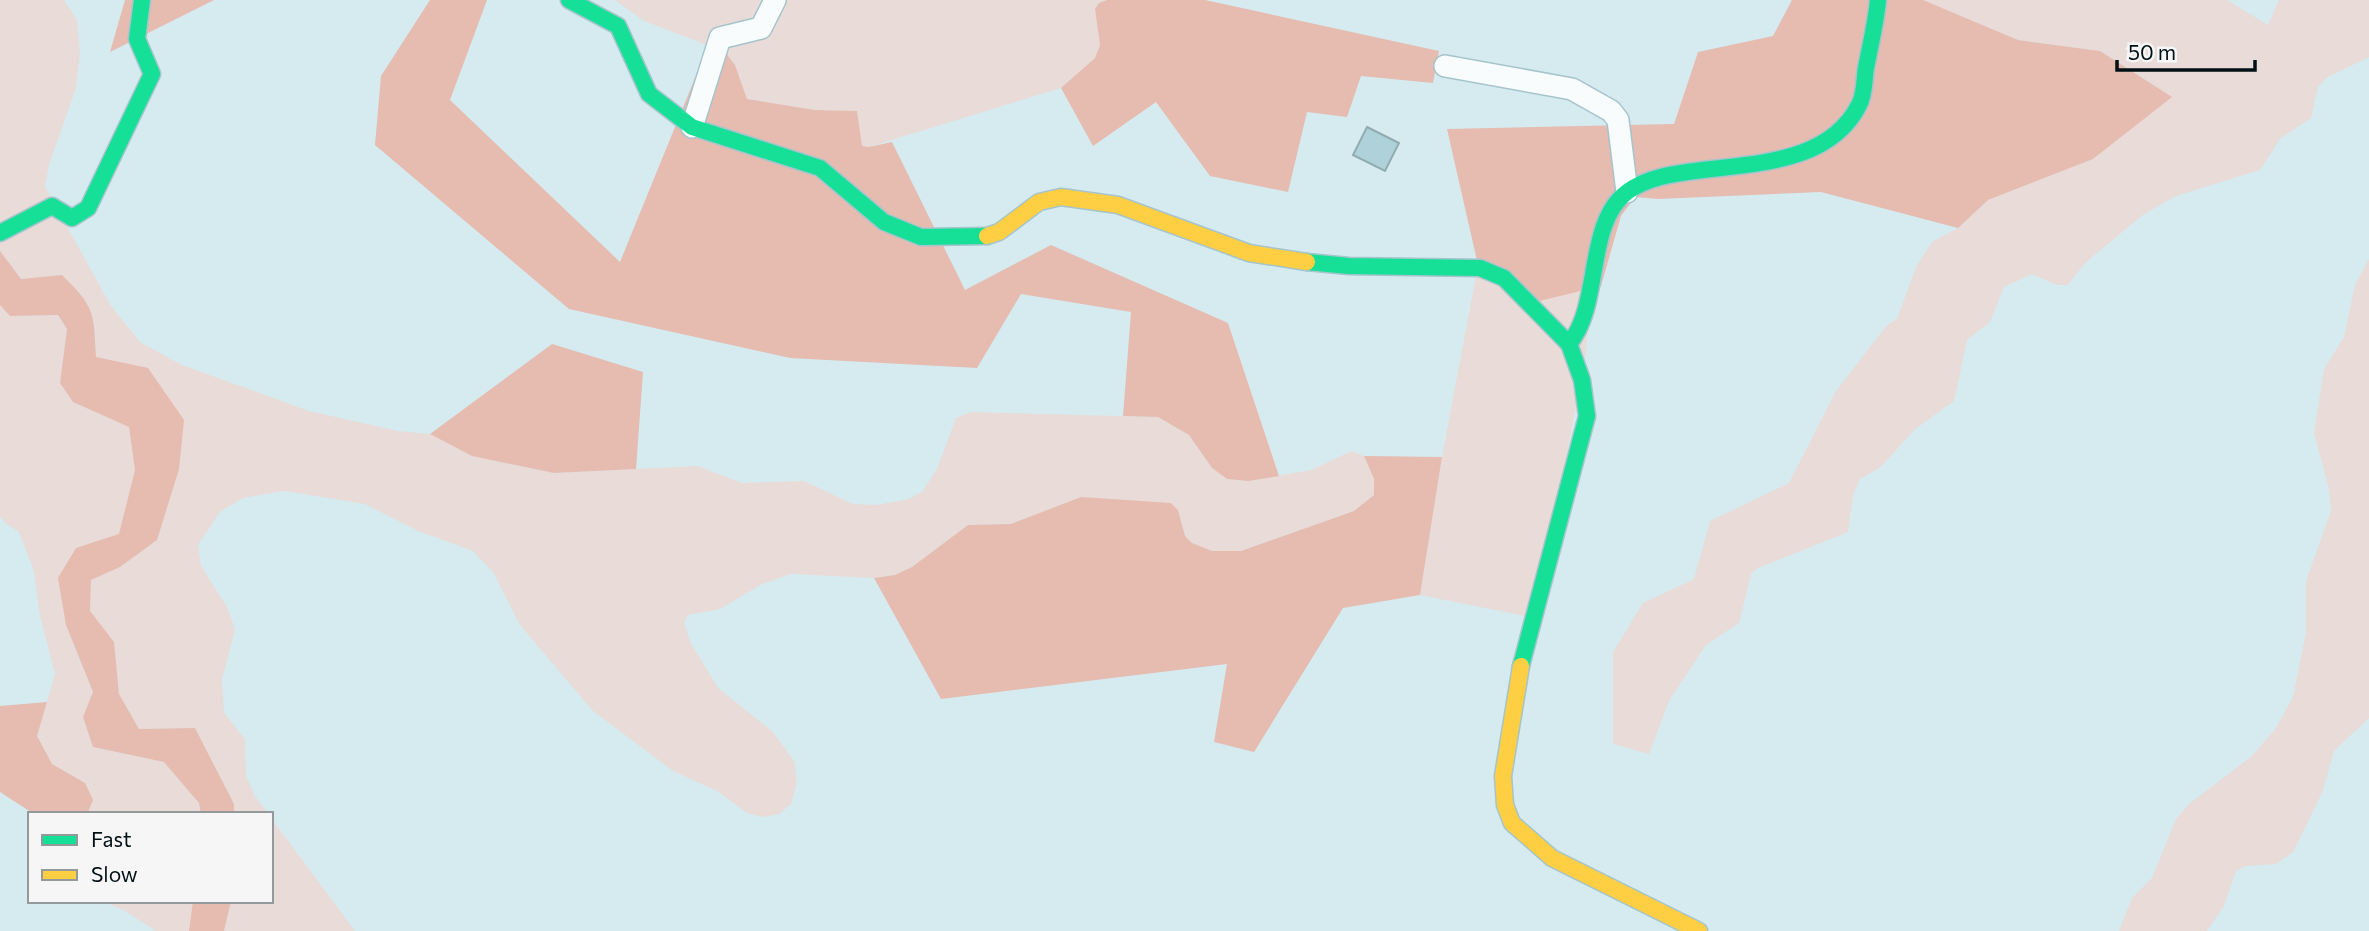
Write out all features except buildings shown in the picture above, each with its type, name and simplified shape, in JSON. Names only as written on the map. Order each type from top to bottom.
[{"type":"street","points":[[0,233],[52,206],[72,218],[88,208],[152,74],[137,39],[142,0]]},
{"type":"street","points":[[569,0],[618,26],[649,94],[692,127],[820,168],[884,222],[921,237],[986,236],[999,232],[1039,202],[1061,197],[1118,205],[1249,253],[1291,261],[1349,266],[1480,268],[1504,278],[1569,344],[1580,370],[1587,402],[1587,416],[1523,651],[1503,776],[1505,805],[1512,822],[1552,858],[1699,931]]},
{"type":"street","points":[[692,127],[720,38],[761,28],[775,0]]},
{"type":"street","points":[[1569,344],[1580,328],[1596,258],[1610,217],[1617,202],[1627,192],[1670,174],[1768,162],[1807,150],[1830,139],[1851,119],[1861,102],[1873,2]]},
{"type":"street","points":[[1446,66],[1572,89],[1611,111],[1618,120],[1627,192]]},
{"type":"shaded area","points":[[0,0],[64,0],[77,20],[80,53],[76,88],[49,165],[45,187],[111,306],[140,342],[182,365],[309,411],[398,431],[430,434],[472,456],[554,473],[697,466],[742,483],[804,481],[853,504],[877,505],[909,499],[922,492],[937,469],[956,418],[971,412],[1158,417],[1189,435],[1212,468],[1227,479],[1248,481],[1311,470],[1352,451],[1364,456],[1374,479],[1374,495],[1354,511],[1241,551],[1212,551],[1192,543],[1185,536],[1178,510],[1081,497],[1011,524],[968,525],[912,567],[895,575],[874,578],[791,574],[762,584],[720,609],[688,615],[684,622],[690,642],[718,688],[773,732],[794,761],[797,781],[791,804],[779,814],[763,817],[747,813],[717,791],[673,771],[593,711],[520,625],[493,572],[473,551],[418,531],[365,504],[284,491],[243,498],[220,512],[198,545],[201,566],[227,607],[235,629],[222,680],[224,713],[245,739],[246,776],[255,796],[267,812],[234,812],[234,804],[195,728],[139,729],[119,694],[114,642],[90,611],[91,580],[120,567],[157,540],[148,369],[96,357],[91,311],[73,286],[62,275],[21,279],[0,251]]},
{"type":"shaded area","points":[[125,0],[214,0],[110,52]]},
{"type":"shaded area","points":[[430,0],[487,0],[450,100],[620,262],[708,46],[725,52],[735,65],[747,99],[815,110],[857,111],[862,146],[892,142],[965,290],[1051,245],[1228,323],[1279,476],[1248,481],[1227,479],[1212,468],[1189,435],[1158,417],[1123,416],[1131,312],[1021,294],[977,368],[790,358],[569,309],[375,145],[381,76]]},
{"type":"shaded area","points":[[615,0],[1107,0],[1099,3],[1095,9],[1100,45],[1095,58],[1061,88],[869,147],[861,146],[857,111],[815,110],[747,99],[735,65],[725,52],[644,21]]},
{"type":"shaded area","points":[[1107,0],[1205,0],[1439,51],[1433,83],[1361,76],[1347,117],[1307,112],[1288,192],[1210,176],[1156,102],[1093,146],[1061,88],[1095,58],[1100,45],[1095,9],[1099,3]]},
{"type":"shaded area","points":[[1792,0],[1923,0],[2018,40],[2100,51],[2172,97],[2093,159],[1988,200],[1958,228],[1821,192],[1658,199],[1635,197],[1621,216],[1601,286],[1527,304],[1478,265],[1447,129],[1674,124],[1698,52],[1773,36]]},
{"type":"shaded area","points":[[1923,0],[2227,0],[2268,25],[2279,0],[2369,0],[2369,57],[2326,78],[2318,87],[2311,118],[2280,139],[2260,170],[2176,196],[2144,214],[2085,263],[2068,285],[2057,285],[2032,274],[2004,287],[1990,322],[1967,340],[1954,401],[1914,430],[1881,467],[1860,479],[1853,495],[1848,532],[1758,568],[1751,574],[1739,623],[1706,645],[1669,701],[1649,754],[1613,744],[1613,652],[1643,603],[1694,579],[1710,521],[1789,483],[1836,391],[1887,325],[1897,319],[1916,267],[1932,242],[1958,228],[1988,200],[2093,159],[2171,97],[2100,51],[2018,40]]},
{"type":"shaded area","points":[[0,251],[21,279],[62,275],[81,295],[91,312],[96,357],[148,368],[184,420],[179,469],[157,540],[120,567],[91,580],[90,611],[114,642],[119,694],[139,729],[195,728],[234,804],[234,812],[201,812],[199,803],[164,762],[93,747],[83,717],[93,692],[66,625],[58,578],[76,548],[119,534],[135,470],[129,427],[73,402],[60,383],[67,329],[58,315],[10,316],[0,305]]},
{"type":"shaded area","points":[[2369,259],[2369,718],[2334,751],[2322,793],[2293,852],[2276,864],[2246,866],[2236,871],[2224,906],[2207,931],[2119,931],[2132,898],[2152,878],[2176,819],[2189,804],[2252,756],[2276,728],[2293,697],[2306,632],[2306,581],[2331,511],[2329,489],[2314,433],[2324,369],[2344,337],[2355,285]]},
{"type":"shaded area","points":[[1478,265],[1601,286],[1587,334],[1586,355],[1535,618],[1420,595],[1442,457]]},
{"type":"shaded area","points":[[0,305],[10,316],[57,315],[67,329],[60,383],[73,402],[129,427],[135,470],[119,535],[76,548],[66,625],[93,693],[83,717],[93,747],[164,762],[199,803],[201,812],[88,812],[85,783],[52,764],[37,736],[55,674],[40,616],[34,571],[19,532],[5,523],[0,516]]},
{"type":"shaded area","points":[[552,344],[643,372],[636,469],[554,473],[472,456],[430,434]]},
{"type":"shaded area","points":[[1364,456],[1442,457],[1420,595],[1343,608],[1254,752],[1214,742],[1227,664],[941,699],[874,578],[895,575],[912,567],[968,525],[1011,524],[1081,497],[1171,503],[1178,510],[1185,536],[1192,543],[1212,551],[1241,551],[1354,511],[1374,495],[1374,479]]},
{"type":"shaded area","points":[[47,702],[37,736],[52,764],[85,783],[93,800],[88,812],[31,812],[0,792],[0,706]]},
{"type":"shaded area","points":[[273,821],[355,931],[224,931],[231,903],[273,903]]},
{"type":"shaded area","points":[[107,903],[193,903],[189,931],[156,931]]},
{"type":"shaded area","points":[[193,903],[231,903],[224,931],[189,931]]},
{"type":"traffic: fast","points":[[0,233],[52,206],[72,218],[88,208],[152,74],[137,39],[142,0]]},
{"type":"traffic: fast","points":[[569,0],[618,26],[649,94],[692,127],[820,168],[884,222],[921,237],[987,236]]},
{"type":"traffic: fast","points":[[1521,666],[1587,416],[1582,380],[1569,344],[1579,328],[1586,308],[1599,244],[1614,206],[1627,192],[1644,182],[1684,172],[1746,165],[1791,156],[1830,138],[1846,124],[1861,101],[1878,0]]},
{"type":"traffic: fast","points":[[1307,262],[1349,266],[1480,268],[1504,278],[1569,344]]},
{"type":"traffic: slow","points":[[987,236],[999,232],[1039,202],[1061,197],[1118,205],[1249,253],[1307,262]]},
{"type":"traffic: slow","points":[[1521,666],[1503,776],[1505,805],[1512,823],[1552,858],[1699,931]]}]
